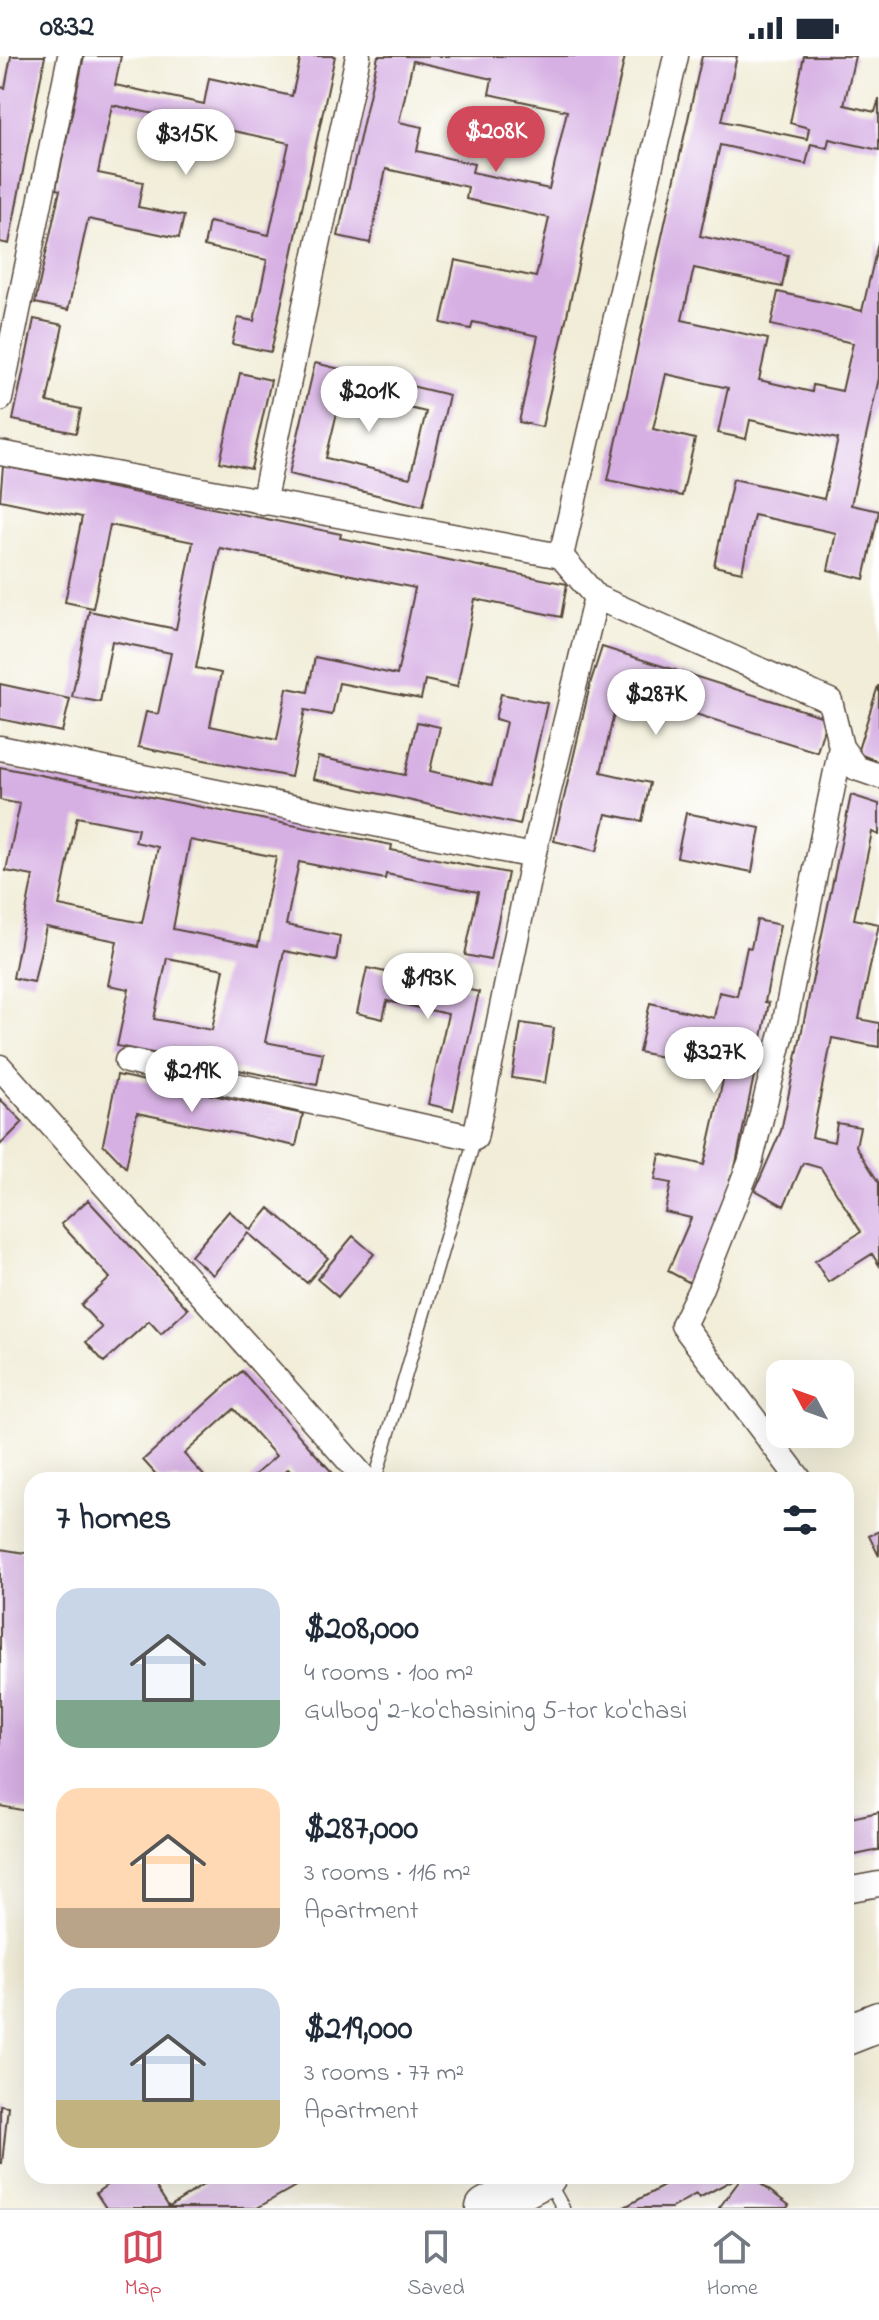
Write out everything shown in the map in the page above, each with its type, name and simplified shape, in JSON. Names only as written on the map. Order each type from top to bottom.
[{"type":"main road","points":[[854,2032],[879,2022]]},
{"type":"main road","points":[[486,2208],[531,2184]]},
{"type":"street","points":[[0,399],[70,56]]},
{"type":"street","points":[[263,503],[358,56]]},
{"type":"street","points":[[561,556],[676,56]]},
{"type":"street","points":[[0,453],[561,556],[596,597],[830,701],[841,747],[856,768],[879,776]]},
{"type":"street","points":[[127,1061],[475,1138],[533,856],[596,597]]},
{"type":"street","points":[[794,1472],[683,1325],[750,1163],[785,1021],[841,747]]},
{"type":"street","points":[[0,748],[533,856]]},
{"type":"street","points":[[0,1067],[359,1472]]},
{"type":"street","points":[[854,1889],[879,1884]]},
{"type":"lane","points":[[377,1472],[475,1138]]},
{"type":"lane","points":[[550,2184],[563,2208]]},
{"type":"building","points":[[11,56],[45,56],[9,244],[0,242],[0,87],[5,88]]},
{"type":"building","points":[[84,56],[121,56],[115,85],[204,104],[209,78],[292,96],[301,56],[335,56],[271,352],[232,344],[238,318],[254,321],[267,260],[204,246],[209,222],[269,235],[289,143],[112,105],[98,173],[143,182],[138,207],[184,216],[179,238],[88,219],[68,310],[35,303],[60,190],[56,189]]},
{"type":"building","points":[[378,56],[625,56],[542,427],[519,422],[538,336],[473,322],[471,329],[441,323],[455,260],[536,277],[549,218],[466,199],[468,187],[386,169],[370,243],[338,236]],"holes":[[[413,61],[492,79],[489,94],[567,111],[549,189],[472,172],[474,164],[417,151],[422,127],[399,122]]]},
{"type":"building","points":[[702,56],[737,56],[722,121],[807,139],[809,128],[790,123],[804,56],[855,56],[844,105],[875,112],[879,99],[879,150],[829,139],[827,148],[811,144],[806,164],[720,145],[700,236],[788,255],[782,287],[694,268],[682,320],[768,339],[759,380],[812,392],[813,385],[842,391],[853,343],[771,325],[778,292],[862,311],[879,239],[879,378],[851,505],[879,511],[864,579],[828,570],[836,533],[754,515],[742,572],[714,566],[733,479],[824,499],[838,439],[750,420],[746,439],[718,433],[728,388],[666,374],[653,429],[695,439],[682,496],[608,480]]},
{"type":"building","points":[[34,319],[63,325],[47,402],[81,409],[76,433],[13,420]]},
{"type":"building","points":[[315,363],[449,395],[423,506],[289,474]],"holes":[[[342,392],[426,412],[410,478],[326,458]]]},
{"type":"building","points":[[240,373],[271,380],[251,469],[220,462]]},
{"type":"building","points":[[3,466],[341,534],[340,538],[567,584],[561,617],[475,599],[457,687],[425,680],[421,699],[339,683],[332,715],[305,710],[291,777],[138,747],[146,712],[158,714],[171,653],[112,641],[100,702],[72,697],[89,611],[176,629],[193,542],[110,525],[93,608],[65,602],[82,517],[0,500]],"holes":[[[220,548],[415,588],[397,675],[315,657],[308,692],[287,688],[277,740],[210,726],[221,673],[196,668]]]},
{"type":"building","points":[[602,647],[827,718],[817,752],[619,690],[601,772],[650,783],[642,821],[606,814],[597,851],[554,841],[591,681]]},
{"type":"building","points":[[0,684],[70,699],[62,732],[0,719]]},
{"type":"building","points":[[879,686],[879,762],[857,753]]},
{"type":"building","points":[[501,694],[547,703],[520,825],[313,779],[318,757],[405,775],[417,722],[440,727],[430,771],[492,785],[506,722],[495,719]]},
{"type":"building","points":[[0,767],[392,845],[391,850],[508,873],[490,960],[465,955],[478,892],[386,874],[385,879],[299,862],[286,925],[340,936],[336,961],[284,951],[265,1042],[323,1053],[317,1085],[233,1069],[231,1077],[208,1073],[209,1064],[117,1046],[129,989],[108,985],[117,941],[46,927],[34,982],[13,978],[33,876],[6,871],[20,804],[0,800]],"holes":[[[77,817],[138,829],[135,842],[158,847],[142,923],[59,906]],[[190,840],[276,857],[258,946],[173,929]],[[167,958],[224,969],[212,1030],[154,1019]]]},
{"type":"building","points":[[851,795],[879,804],[879,835],[872,832],[854,919],[879,924],[859,1019],[879,1023],[879,1047],[832,1038],[812,1137],[834,1142],[837,1123],[860,1127],[856,1146],[879,1183],[879,1265],[872,1254],[828,1282],[815,1261],[861,1232],[821,1168],[803,1163],[784,1206],[755,1190],[781,1131]]},
{"type":"building","points":[[686,813],[760,828],[752,872],[677,857]]},
{"type":"building","points":[[757,920],[780,925],[765,1002],[769,1003],[729,1197],[696,1286],[668,1271],[691,1218],[665,1212],[671,1183],[655,1180],[660,1154],[704,1165],[725,1071],[639,1052],[650,1003],[714,1018],[719,992],[737,996],[747,947],[751,948]]},
{"type":"building","points":[[367,968],[479,992],[453,1110],[428,1104],[448,1014],[387,1001],[383,1019],[357,1013]]},
{"type":"building","points":[[521,1023],[554,1028],[545,1083],[512,1078]]},
{"type":"building","points":[[117,1075],[303,1114],[296,1146],[137,1113],[126,1168],[103,1144]]},
{"type":"building","points":[[0,1099],[23,1122],[0,1145]]},
{"type":"building","points":[[88,1200],[188,1309],[161,1334],[149,1321],[104,1362],[86,1342],[102,1328],[81,1305],[110,1278],[61,1224]]},
{"type":"building","points":[[269,1208],[328,1258],[307,1283],[248,1233],[213,1275],[191,1256],[229,1211],[251,1230]]},
{"type":"building","points":[[353,1236],[374,1254],[338,1297],[317,1279]]},
{"type":"building","points":[[242,1371],[332,1472],[291,1472],[288,1469],[285,1472],[258,1472],[276,1456],[234,1409],[184,1454],[201,1472],[154,1472],[143,1460]]},
{"type":"building","points":[[879,1531],[879,1556],[869,1536]]},
{"type":"building","points":[[0,1549],[24,1553],[24,1810],[0,1806]]},
{"type":"building","points":[[879,1812],[879,1850],[854,1855],[854,1817]]},
{"type":"building","points":[[0,2105],[8,2106],[2,2163],[0,2163]]},
{"type":"building","points":[[108,2184],[154,2184],[169,2207],[205,2184],[299,2184],[257,2208],[106,2208],[96,2193]]},
{"type":"building","points":[[667,2184],[725,2184],[699,2198],[696,2194],[671,2208],[623,2208]]},
{"type":"building","points":[[737,2184],[761,2184],[789,2205],[787,2208],[719,2208]]}]
